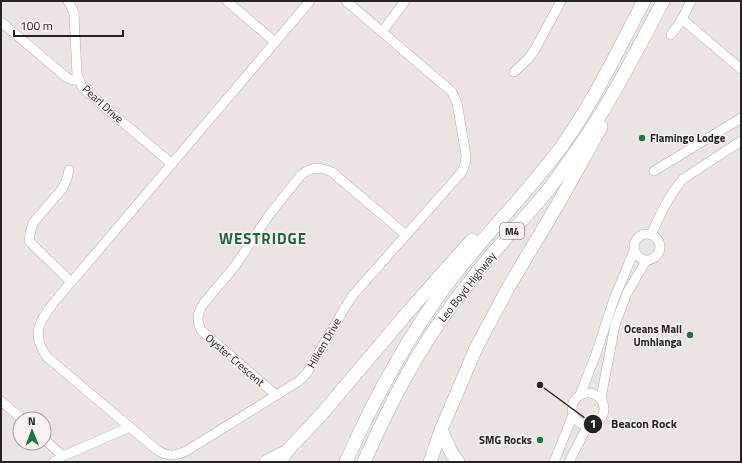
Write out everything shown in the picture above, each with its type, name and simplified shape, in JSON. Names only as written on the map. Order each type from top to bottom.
[{"type":"highway","name":"Leo Boyd Highway","points":[[346,462],[376,398],[397,359],[424,317],[448,283],[479,244],[535,181],[562,145],[586,108],[644,1]]},
{"type":"highway","name":"Leo Boyd Highway","points":[[364,462],[378,430],[417,357],[454,302],[485,263],[551,186],[573,155],[597,120],[665,1]]},
{"type":"highway","points":[[430,462],[441,430],[476,348],[508,288],[558,204],[625,84],[650,38],[665,1]]},
{"type":"highway","points":[[280,462],[414,305],[535,170],[572,121],[610,64]]},
{"type":"highway","points":[[441,430],[452,454],[458,462]]},
{"type":"highway","points":[[266,462],[288,451]]},
{"type":"street","name":"Pearl Drive","points":[[68,1],[72,8],[75,21],[77,74],[82,87],[172,164]]},
{"type":"street","points":[[227,1],[275,42]]},
{"type":"street","name":"Hilken Drive","points":[[310,1],[71,282],[47,311],[39,326],[39,341],[42,349],[48,357],[158,450],[168,455],[181,454],[298,381],[307,373],[350,299],[461,173],[466,162],[457,103],[452,92],[346,1]]},
{"type":"street","points":[[382,32],[405,1]]},
{"type":"street","points":[[514,72],[534,51],[561,1]]},
{"type":"street","points":[[671,35],[682,19],[691,1]]},
{"type":"street","points":[[682,19],[741,69]]},
{"type":"street","points":[[1,22],[66,77],[79,81]]},
{"type":"street","points":[[654,170],[741,118]]},
{"type":"street","points":[[651,235],[676,187],[683,179],[741,141]]},
{"type":"street","name":"Oyster Crescent","points":[[276,395],[201,330],[198,321],[200,308],[235,266],[269,215],[301,176],[314,168],[320,168],[332,172],[406,235]]},
{"type":"street","points":[[69,170],[67,179],[62,189],[33,223],[29,241],[71,282]]},
{"type":"street","points":[[554,461],[573,415],[573,402],[580,395],[596,354],[614,299],[634,251],[634,243],[636,239],[643,235],[651,235],[658,240],[660,248],[657,256],[646,261],[627,292],[615,325],[601,398]]},
{"type":"street","points":[[634,251],[638,258],[646,261]]},
{"type":"street","points":[[573,415],[579,422],[588,425],[597,423],[603,416],[605,407],[601,398],[589,392],[580,395]]},
{"type":"street","points":[[1,401],[13,411]]},
{"type":"street","points":[[569,462],[588,425]]},
{"type":"street","points":[[54,462],[63,456],[130,427]]},
{"type":"street","points":[[52,446],[63,456]]},
{"type":"place","name":"Flamingo Lodge","points":[[642,138]]},
{"type":"place","name":"Oceans Mall Umhlanga","points":[[690,335]]},
{"type":"place","name":"Beacon Rock","points":[[540,385]]},
{"type":"place","name":"SMG Rocks","points":[[540,440]]},
{"type":"district","name":"WESTRIDGE","points":[[263,239]]}]
